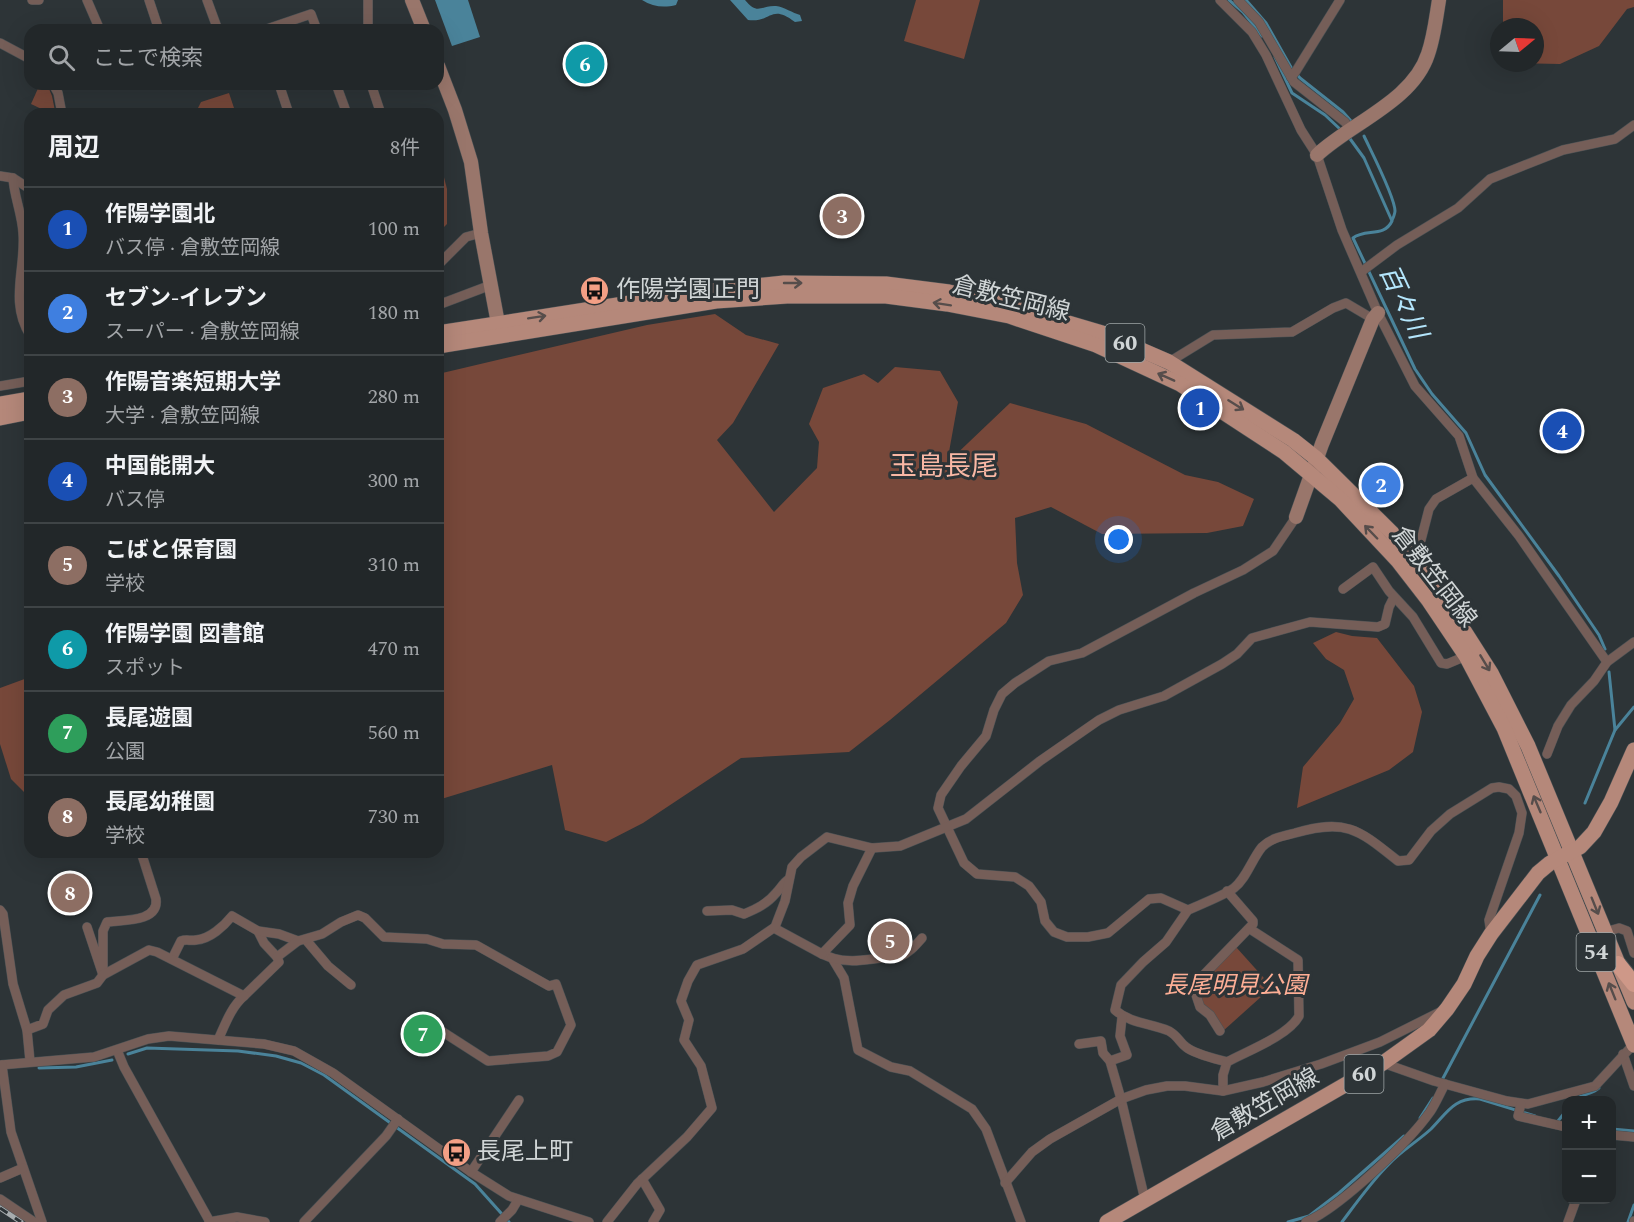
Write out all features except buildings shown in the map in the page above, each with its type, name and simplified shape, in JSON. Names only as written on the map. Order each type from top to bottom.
[{"type":"highway","points":[[1618,964],[1634,984]]},
{"type":"main road","name":"倉敷笠岡線","points":[[444,344],[499,330],[713,290],[784,283],[886,284],[949,292],[1011,306],[1101,333],[1169,362],[1293,440],[1317,459],[1351,490],[1408,552],[1456,616],[1491,673],[1528,746],[1566,855]]},
{"type":"main road","name":"倉敷笠岡線","points":[[444,333],[499,330],[716,301],[787,296],[886,296],[947,304],[1009,316],[1096,345],[1180,384],[1284,452],[1340,499],[1398,561],[1435,608],[1466,656],[1566,855]]},
{"type":"main road","points":[[0,404],[24,400]]},
{"type":"main road","points":[[0,418],[24,413]]},
{"type":"main road","points":[[1566,855],[1590,838],[1602,819],[1634,750]]},
{"type":"main road","name":"倉敷笠岡線","points":[[1107,1222],[1383,1063],[1429,1030],[1464,984],[1477,956],[1491,934],[1538,873],[1544,867],[1566,855]]},
{"type":"main road","name":"54","points":[[1566,855],[1605,932],[1634,1002]]},
{"type":"main road","name":"54","points":[[1566,855],[1632,1046]]},
{"type":"street","points":[[32,0],[39,0]]},
{"type":"street","points":[[87,0],[97,24]]},
{"type":"street","points":[[148,0],[157,24]]},
{"type":"street","points":[[207,0],[216,24]]},
{"type":"street","points":[[368,0],[368,24]]},
{"type":"street","points":[[412,0],[422,24]]},
{"type":"street","points":[[1220,0],[1252,32],[1266,55],[1290,80],[1345,122],[1346,132]]},
{"type":"street","points":[[1290,80],[1340,0]]},
{"type":"street","points":[[1317,155],[1402,93],[1416,78],[1428,55],[1439,0]]},
{"type":"street","points":[[1242,1],[1259,22],[1290,80],[1301,130],[1317,155],[1342,230],[1363,271],[1375,316],[1415,386],[1459,436],[1473,478],[1526,545],[1607,662]]},
{"type":"street","points":[[282,24],[311,14],[314,24]]},
{"type":"street","points":[[0,43],[24,56]]},
{"type":"street","points":[[444,82],[471,162],[481,233],[499,330]]},
{"type":"street","points":[[56,90],[61,108]]},
{"type":"street","points":[[281,90],[287,108]]},
{"type":"street","points":[[338,90],[345,108]]},
{"type":"street","points":[[373,90],[379,108]]},
{"type":"street","points":[[1363,271],[1378,258],[1458,208],[1490,178],[1563,150],[1615,139],[1634,125]]},
{"type":"street","points":[[0,176],[13,178],[24,185]]},
{"type":"street","points":[[13,178],[23,232],[19,282],[21,310],[24,318]]},
{"type":"street","points":[[444,261],[450,251],[466,237],[481,233]]},
{"type":"street","points":[[444,303],[491,285]]},
{"type":"street","points":[[1169,362],[1212,335],[1292,332],[1346,303],[1375,316]]},
{"type":"street","points":[[1188,910],[1161,898],[1149,899],[1108,933],[1088,937],[1067,937],[1054,932],[1045,921],[1041,903],[1029,886],[1015,878],[977,874],[964,863],[938,808],[941,795],[986,736],[1002,694],[1015,683],[1049,661],[1082,653],[1194,593],[1243,570],[1273,551],[1296,517],[1375,316]]},
{"type":"street","points":[[0,386],[24,382]]},
{"type":"street","points":[[1408,552],[1421,540],[1431,504],[1473,478]]},
{"type":"street","points":[[1343,589],[1373,567],[1394,597],[1413,617],[1441,663],[1447,664],[1466,656]]},
{"type":"street","points":[[607,1222],[642,1179],[687,1137],[712,1108],[701,1066],[696,1062],[684,1040],[689,1020],[681,1001],[688,981],[697,965],[743,949],[774,928],[781,915],[792,867],[801,857],[827,837],[872,848],[900,846],[966,819],[1040,761],[1099,720],[1119,710],[1164,696],[1222,664],[1237,654],[1252,638],[1310,622],[1378,627],[1385,624],[1394,597]]},
{"type":"street","points":[[1546,754],[1558,726],[1571,705],[1594,681],[1607,662],[1634,642]]},
{"type":"street","points":[[1227,1062],[1186,1047],[1180,1039],[1168,1031],[1122,1017],[1116,1010],[1121,985],[1166,942],[1188,910],[1234,888],[1263,845],[1273,839],[1315,827],[1332,825],[1351,829],[1367,836],[1398,861],[1409,860],[1431,831],[1450,814],[1492,788],[1509,789],[1516,796],[1522,813],[1519,833],[1489,920],[1491,934]]},
{"type":"street","points":[[822,954],[850,925],[848,903],[853,886],[872,848]]},
{"type":"street","points":[[103,975],[103,931],[107,922],[152,914],[157,906],[143,858]]},
{"type":"street","points":[[707,911],[732,910],[744,914],[753,911],[776,894],[784,882],[789,879]]},
{"type":"street","points":[[1220,1031],[1210,1015],[1200,1007],[1193,986],[1253,924],[1253,921],[1227,891]]},
{"type":"street","points":[[0,910],[3,914],[4,957],[27,1030],[30,1062]]},
{"type":"street","points":[[277,957],[302,940],[358,915],[384,937],[427,939],[443,944],[470,943],[549,986],[556,984],[571,1024],[557,1053],[548,1056],[488,1061],[432,1024]]},
{"type":"street","points":[[172,959],[181,940],[204,938],[222,927],[232,916],[258,931],[302,940],[351,985]]},
{"type":"street","points":[[87,927],[103,975]]},
{"type":"street","points":[[774,928],[822,954],[846,962],[895,958],[911,950],[922,938]]},
{"type":"street","points":[[1605,932],[1619,928],[1628,931],[1634,953]]},
{"type":"street","points":[[1223,1091],[1223,1075],[1227,1062],[1270,1040],[1296,1021],[1299,1016],[1298,960],[1250,929]]},
{"type":"street","points":[[219,1040],[237,1002],[279,962],[258,931]]},
{"type":"street","points":[[27,1030],[42,1024],[48,1010],[58,999],[97,983],[103,975],[149,950],[172,959],[244,996]]},
{"type":"street","points":[[832,958],[844,978],[858,1050],[891,1067],[910,1071],[972,1109],[986,1129],[1021,1222]]},
{"type":"street","points":[[1005,1183],[1032,1152],[1050,1139],[1121,1099],[1146,1090],[1167,1086],[1223,1091],[1263,1082],[1322,1064],[1380,1042],[1447,1009]]},
{"type":"street","points":[[1110,1061],[1127,1055],[1120,1036],[1122,1017]]},
{"type":"street","points":[[42,1222],[3,1106],[1,1065],[94,1057],[148,1039],[170,1036],[264,1044],[294,1051],[333,1073],[471,1172],[509,1196],[590,1222]]},
{"type":"street","points":[[1079,1044],[1101,1041],[1103,1053],[1110,1061],[1145,1200]]},
{"type":"street","points":[[1632,1046],[1634,1086]]},
{"type":"street","points":[[1383,1063],[1520,1108],[1594,1086],[1632,1046]]},
{"type":"street","points":[[117,1050],[124,1067],[210,1222],[237,1216],[265,1222]]},
{"type":"street","points":[[1306,1222],[1329,1210],[1351,1184],[1413,1133],[1430,1111],[1445,1084]]},
{"type":"street","points":[[471,1172],[519,1100]]},
{"type":"street","points":[[1520,1108],[1518,1116],[1562,1126]]},
{"type":"street","points":[[304,1222],[398,1120]]},
{"type":"street","points":[[1616,1135],[1634,1137]]},
{"type":"street","points":[[0,1178],[23,1167]]},
{"type":"street","points":[[642,1179],[660,1210],[653,1222]]},
{"type":"street","points":[[0,1199],[34,1222]]},
{"type":"street","points":[[504,1219],[518,1200]]},
{"type":"street","points":[[1568,1222],[1575,1204]]},
{"type":"green space","points":[[916,0],[980,0],[964,59],[904,41]]},
{"type":"green space","points":[[1503,0],[1634,0],[1634,7],[1627,9],[1599,46],[1560,64],[1544,64],[1544,18],[1503,18]]},
{"type":"green space","points":[[37,90],[50,90],[54,108],[39,108],[31,104]]},
{"type":"green space","points":[[229,93],[234,108],[198,108],[201,102]]},
{"type":"green space","points":[[444,177],[447,189],[447,224],[444,227]]},
{"type":"green space","points":[[715,314],[746,335],[779,344],[733,423],[717,440],[774,512],[817,468],[819,442],[809,424],[823,388],[864,374],[878,383],[895,367],[940,371],[958,402],[947,463],[1010,403],[1086,424],[1185,475],[1218,482],[1254,499],[1243,526],[1207,533],[1102,534],[1051,507],[1015,518],[1017,563],[1023,595],[1006,623],[890,720],[849,752],[741,758],[643,823],[606,842],[565,830],[552,765],[444,798],[444,373],[647,325]]},
{"type":"green space","points":[[1336,632],[1377,638],[1414,686],[1422,712],[1413,752],[1389,770],[1297,808],[1303,767],[1340,723],[1354,699],[1344,670],[1326,659],[1313,643]]},
{"type":"green space","points":[[24,679],[24,792],[11,779],[0,744],[0,688]]},
{"type":"green space","name":"長尾明見公園","points":[[1236,947],[1272,987],[1223,1031],[1202,1003],[1197,987]]},
{"type":"green space","points":[[422,1021],[435,1032],[429,1043],[411,1035]]},
{"type":"water","points":[[435,0],[468,0],[480,37],[452,46]]},
{"type":"water","points":[[642,0],[678,0],[676,5],[663,7]]},
{"type":"water","points":[[730,0],[745,0],[757,9],[779,7],[800,15],[802,21],[795,22],[780,14],[748,20]]},
{"type":"waterway","name":"百々川","points":[[1229,0],[1243,12],[1262,36]]},
{"type":"waterway","points":[[1246,0],[1266,23],[1292,69],[1351,121]]},
{"type":"waterway","name":"百々川","points":[[1275,57],[1292,93],[1325,115],[1341,130]]},
{"type":"waterway","name":"百々川","points":[[1348,136],[1364,158],[1392,221],[1384,229],[1353,238],[1415,369],[1432,394],[1466,433],[1485,475],[1559,576],[1599,635],[1605,649]]},
{"type":"waterway","points":[[1364,136],[1391,195],[1395,211],[1392,220]]},
{"type":"waterway","name":"百々川","points":[[1609,672],[1615,730]]},
{"type":"waterway","points":[[1585,803],[1615,730],[1634,707]]},
{"type":"waterway","points":[[1441,1082],[1540,895]]},
{"type":"waterway","points":[[128,1054],[147,1048],[238,1051],[276,1056],[301,1063],[324,1075],[475,1184],[509,1222]]},
{"type":"waterway","points":[[39,1068],[76,1067],[112,1060]]},
{"type":"waterway","points":[[1581,1096],[1599,1088]]},
{"type":"waterway","points":[[1420,1118],[1433,1098]]},
{"type":"waterway","points":[[1342,1222],[1389,1164],[1431,1129],[1457,1103],[1480,1099],[1535,1116]]},
{"type":"waterway","points":[[1558,1121],[1562,1116]]},
{"type":"waterway","points":[[1616,1129],[1634,1131]]},
{"type":"waterway","points":[[1288,1222],[1309,1216],[1404,1136]]},
{"type":"waterway","points":[[1628,1222],[1634,1205]]},
{"type":"railway","points":[[0,1208],[21,1222]]},
{"type":"place","name":"作陽学園 図書館","points":[[585,64]]},
{"type":"place","name":"作陽音楽短期大学","points":[[842,216]]},
{"type":"place","name":"作陽学園正門","points":[[595,290]]},
{"type":"place","name":"作陽学園北","points":[[1200,408]]},
{"type":"place","name":"中国能開大","points":[[1562,431]]},
{"type":"place","name":"セブン-イレブン","points":[[1381,485]]},
{"type":"place","name":"長尾幼稚園","points":[[70,893]]},
{"type":"place","name":"こばと保育園","points":[[890,941]]},
{"type":"place","name":"長尾遊園","points":[[423,1034]]},
{"type":"place","name":"長尾上町","points":[[456,1152]]},
{"type":"district","name":"玉島長尾","points":[[944,467]]}]
